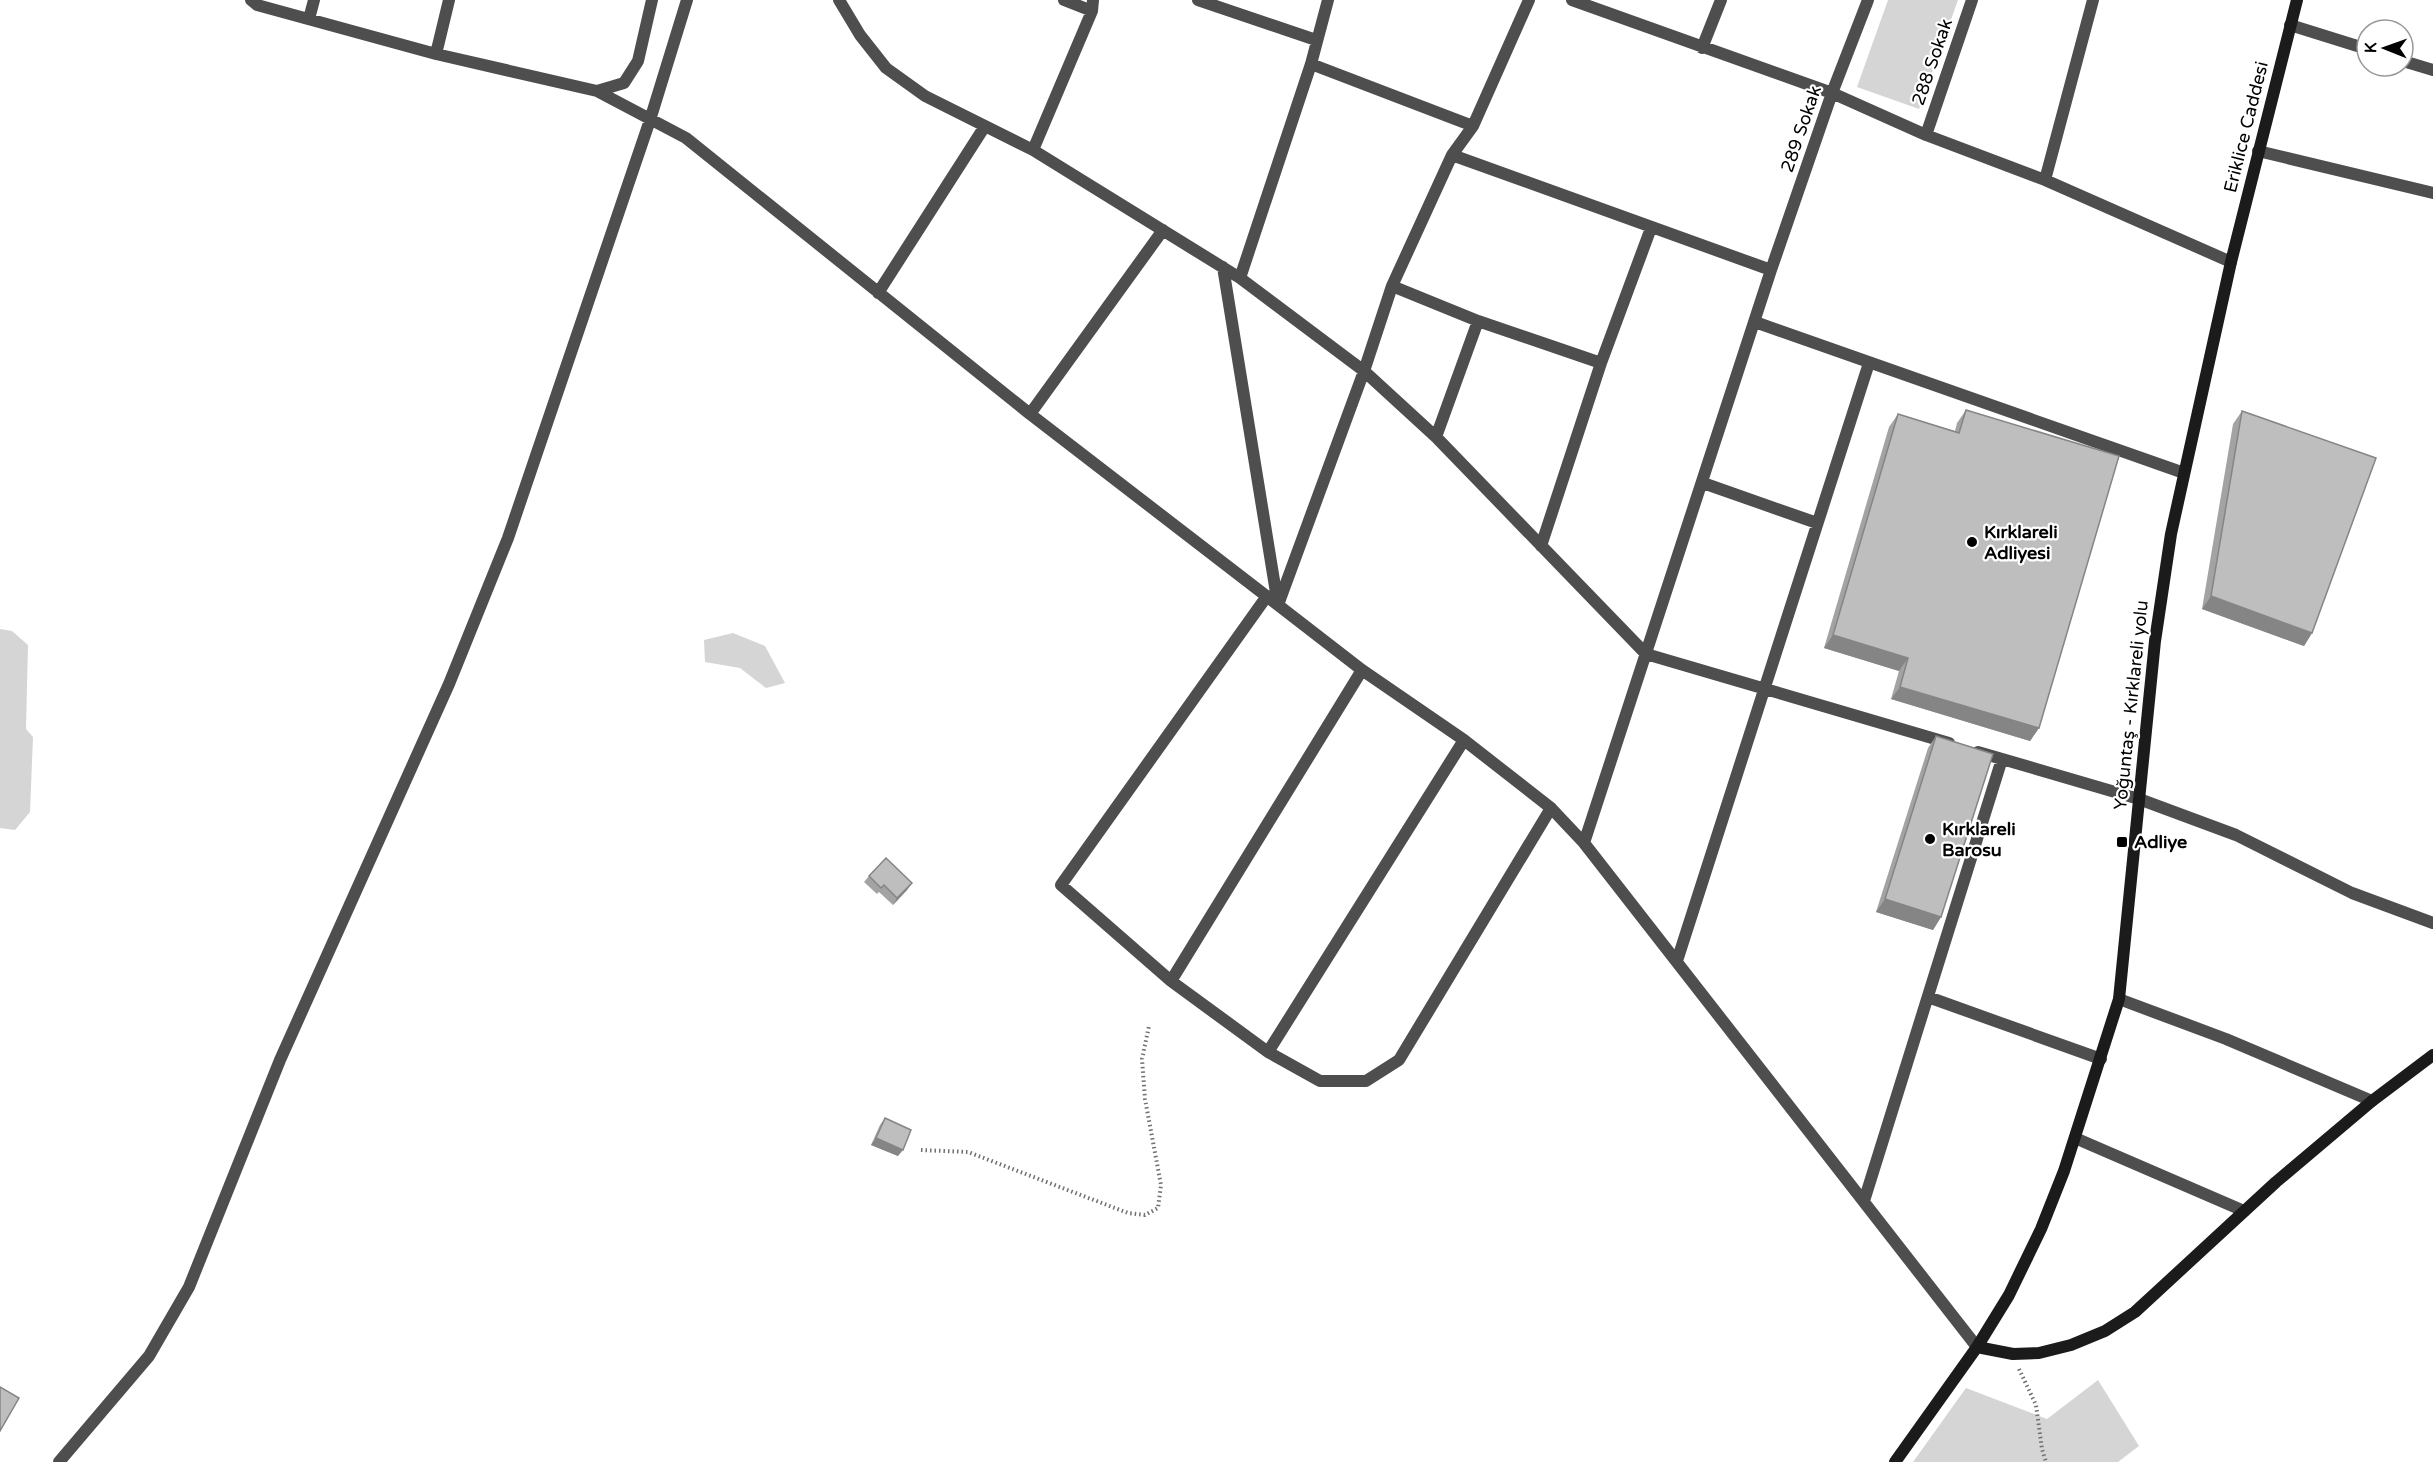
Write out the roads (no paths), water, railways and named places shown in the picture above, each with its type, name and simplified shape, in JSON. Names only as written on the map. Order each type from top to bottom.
[{"type":"street","points":[[251,0],[257,5],[436,54],[597,92],[686,138],[1030,414],[1362,670],[1464,740],[1551,808],[1584,843],[1977,1347],[2013,1354],[2039,1353],[2105,1331],[2135,1312],[2276,1182],[2372,1101],[2433,1055]]},
{"type":"street","points":[[309,19],[314,0]]},
{"type":"street","points":[[436,54],[449,0]]},
{"type":"street","points":[[597,92],[624,83],[639,61],[652,0]]},
{"type":"street","points":[[59,1462],[149,1356],[189,1287],[280,1060],[448,684],[508,538],[650,120],[687,0]]},
{"type":"street","points":[[839,0],[860,35],[886,68],[925,96],[1033,150],[1223,267],[1364,371],[1436,437],[1646,654],[2139,799],[2236,835],[2352,893],[2433,923]]},
{"type":"street","points":[[1033,150],[1092,5],[1064,0]]},
{"type":"street","points":[[1198,0],[1316,40]]},
{"type":"street","points":[[1240,278],[1311,64],[1328,0]]},
{"type":"street","points":[[1278,605],[1364,371],[1392,286],[1452,154],[1473,126],[1529,0]]},
{"type":"street","points":[[1572,0],[1832,93],[1926,135],[2045,180],[2231,262]]},
{"type":"street","points":[[1702,48],[1721,0]]},
{"type":"street","name":"289 Sokak","points":[[1584,843],[1771,270],[1832,93],[1868,0]]},
{"type":"street","name":"288 Sokak","points":[[1926,135],[1972,0]]},
{"type":"street","points":[[2045,180],[2093,0]]},
{"type":"street","name":"Eriklice Caddesi","points":[[2231,262],[2290,25],[2293,1]]},
{"type":"street","points":[[2290,25],[2355,45]]},
{"type":"street","points":[[1311,64],[1473,126]]},
{"type":"street","points":[[2415,65],[2433,70]]},
{"type":"street","points":[[878,293],[985,126]]},
{"type":"street","points":[[2258,151],[2433,193]]},
{"type":"street","points":[[1452,154],[1771,270]]},
{"type":"street","points":[[1541,546],[1601,363],[1651,228]]},
{"type":"street","points":[[1030,414],[1163,230]]},
{"type":"street","name":"Yoğuntaş - Kırklareli yolu","points":[[1895,1462],[1977,1347],[2009,1295],[2041,1229],[2075,1138],[2119,999],[2155,641],[2171,534],[2231,262]]},
{"type":"street","points":[[1223,267],[1278,605]]},
{"type":"street","points":[[1392,286],[1478,321],[1601,363]]},
{"type":"street","points":[[1436,437],[1478,321]]},
{"type":"street","points":[[1755,322],[2184,473]]},
{"type":"street","points":[[1677,961],[1869,363]]},
{"type":"street","points":[[1702,483],[1817,523]]},
{"type":"street","points":[[1267,596],[1062,885],[1171,981],[1268,1052],[1320,1081],[1366,1081],[1399,1060],[1551,808]]},
{"type":"street","points":[[1171,981],[1362,670]]},
{"type":"street","points":[[1268,1052],[1464,740]]},
{"type":"street","points":[[1864,1202],[2002,759]]},
{"type":"street","points":[[1928,997],[2101,1059]]},
{"type":"street","points":[[2119,999],[2226,1039],[2372,1101]]},
{"type":"street","points":[[2075,1138],[2244,1211]]},
{"type":"place","name":"Kırklareli Adliyesi","points":[[1972,542]]},
{"type":"place","name":"Kırklareli Barosu","points":[[1930,839]]},
{"type":"place","name":"Adliye","points":[[2122,842]]}]
